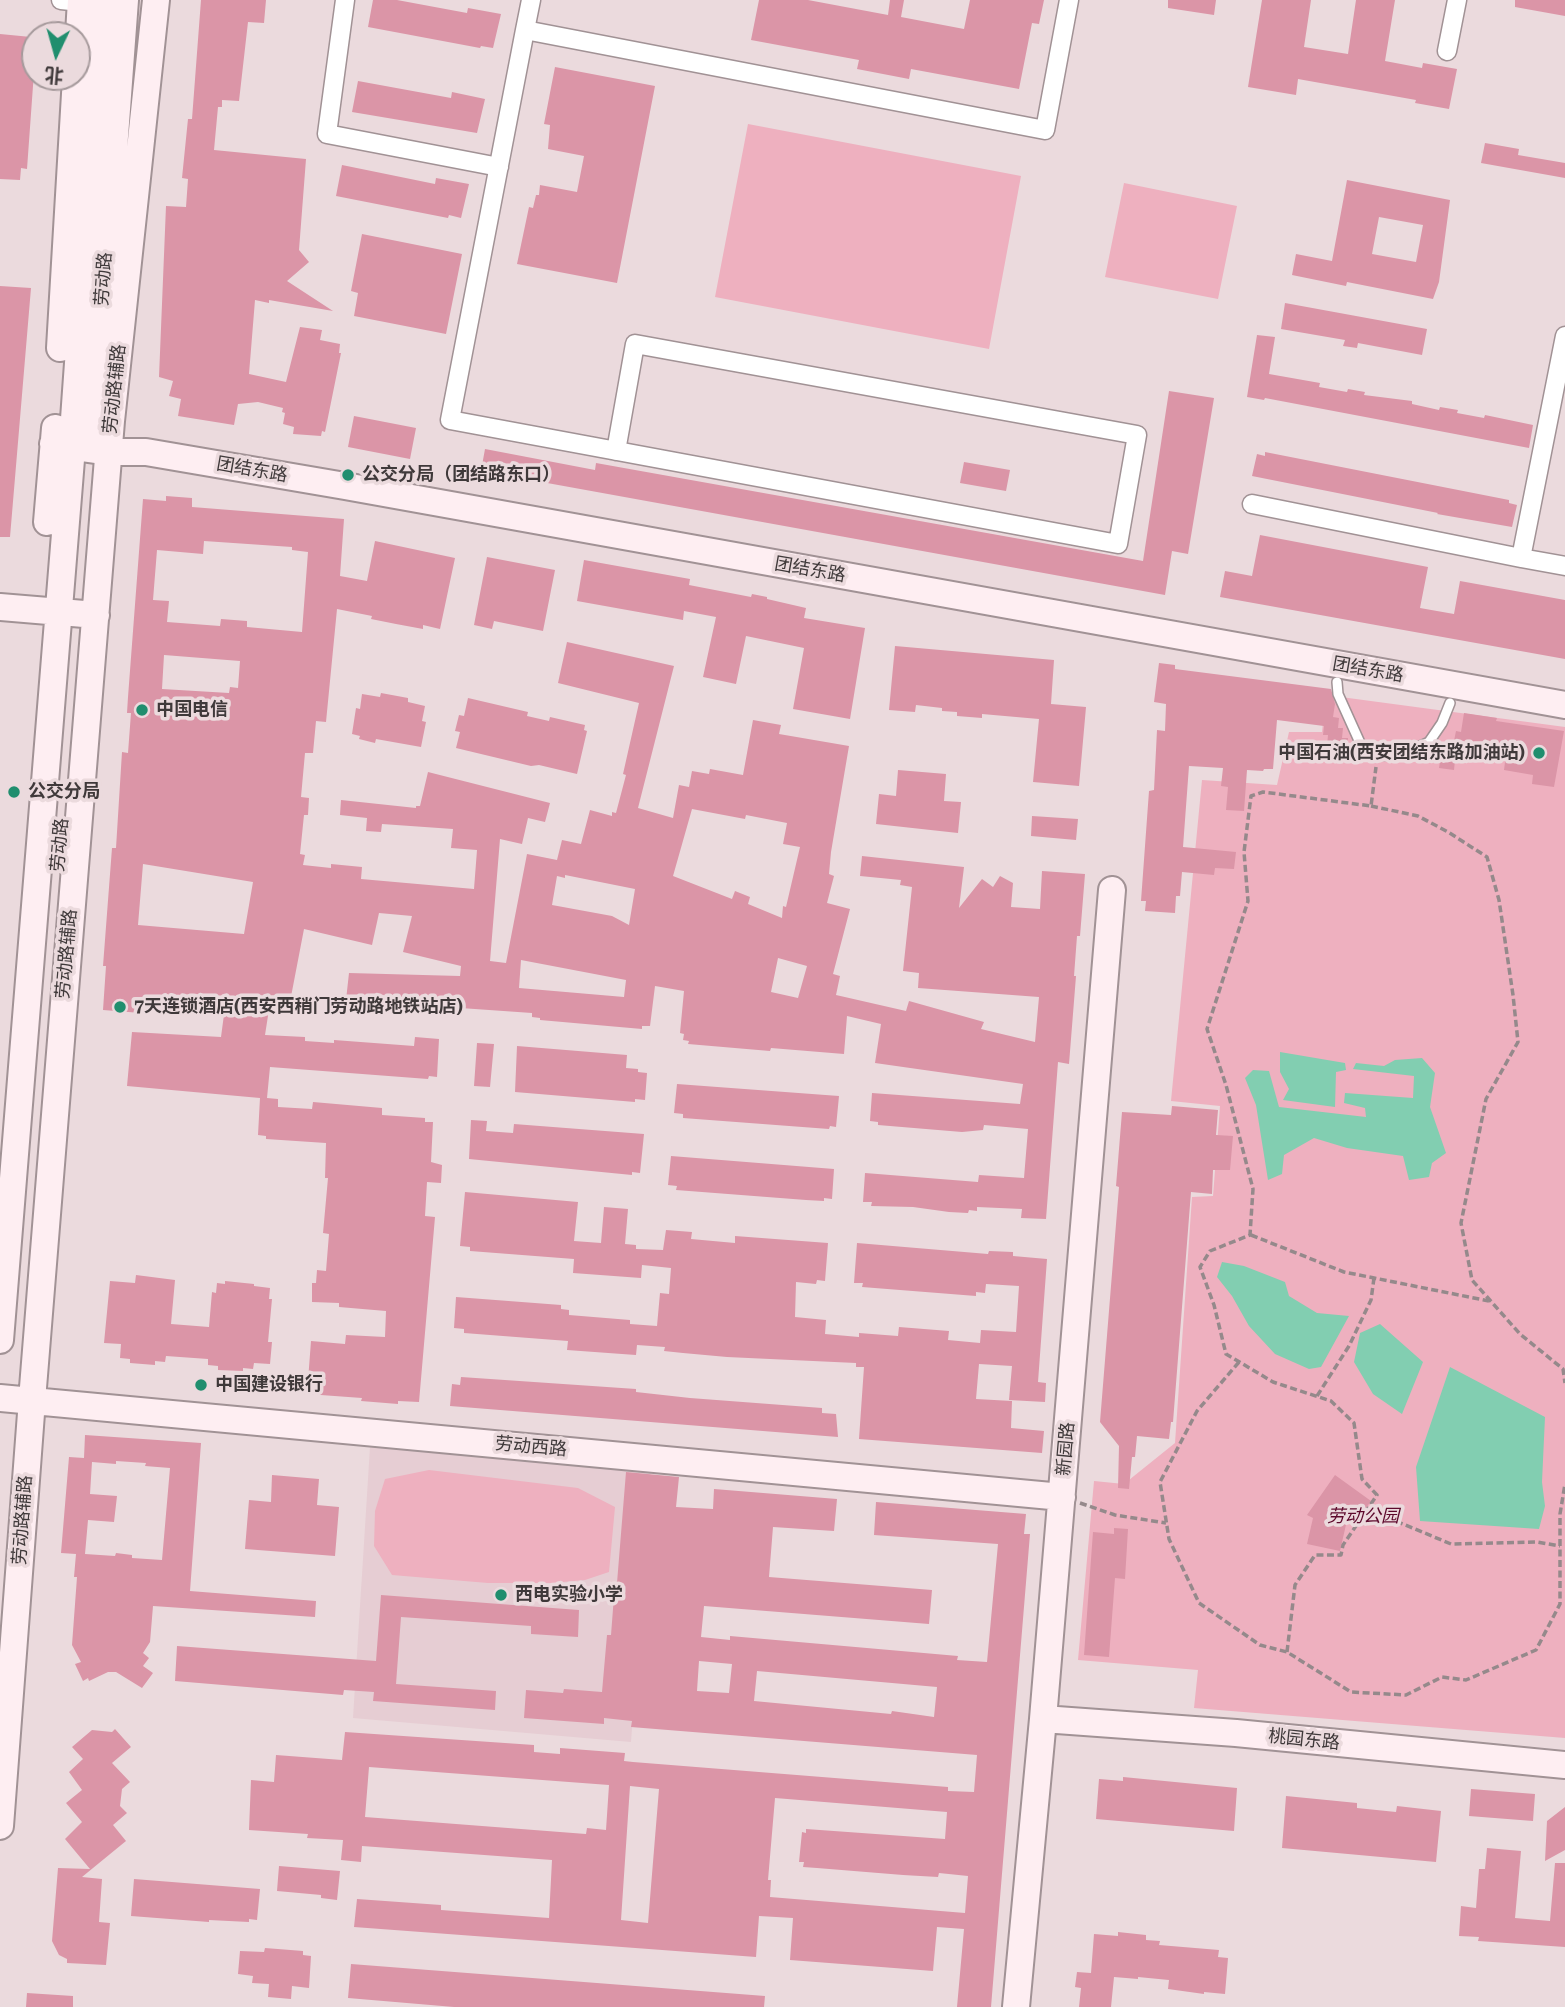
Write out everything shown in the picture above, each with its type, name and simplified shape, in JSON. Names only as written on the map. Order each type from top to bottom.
[{"type":"street","name":"劳动路","points":[[0,1340],[125,0]]},
{"type":"street","name":"劳动路辅路","points":[[0,1146],[68,613],[82,448],[156,0]]},
{"type":"street","points":[[345,0],[327,134],[499,167]]},
{"type":"street","points":[[531,0],[450,420],[616,451],[1118,544],[1136,435],[635,344],[616,451]]},
{"type":"street","points":[[525,30],[1045,130],[1069,0]]},
{"type":"street","points":[[1447,51],[1457,0]]},
{"type":"street","name":"劳动路","points":[[82,1],[82,448]]},
{"type":"street","points":[[81,21],[82,1]]},
{"type":"street","name":"劳动路辅路","points":[[76,91],[82,448]]},
{"type":"street","points":[[1521,558],[1565,336]]},
{"type":"street","points":[[82,448],[142,468],[1565,723]]},
{"type":"street","name":"团结东路","points":[[82,448],[146,452],[345,486],[1565,705]]},
{"type":"street","points":[[1252,504],[1565,566]]},
{"type":"street","points":[[0,607],[68,613]]},
{"type":"street","name":"劳动路","points":[[0,1606],[68,613]]},
{"type":"street","name":"新园路","points":[[1016,2007],[1043,1719],[1112,890]]},
{"type":"street","name":"劳动路辅路","points":[[0,1826],[16,1399]]},
{"type":"street","name":"劳动西路","points":[[16,1399],[1062,1497]]},
{"type":"street","name":"桃园东路","points":[[1043,1719],[1236,1733],[1565,1765]]},
{"type":"lane","points":[[1337,682],[1338,694],[1361,745],[1378,755],[1399,756],[1429,743],[1442,723],[1450,703]]},
{"type":"path","points":[[1371,806],[1378,755]]},
{"type":"path","points":[[1250,1235],[1253,1189],[1226,1085],[1207,1029],[1248,901],[1244,852],[1251,796],[1263,792],[1371,806],[1418,816],[1487,857],[1499,900],[1513,995],[1518,1042],[1486,1099],[1461,1223],[1472,1280],[1520,1334],[1563,1369],[1565,1383]]},
{"type":"path","points":[[1287,1652],[1295,1585],[1315,1555],[1341,1555],[1343,1545],[1377,1494],[1362,1479],[1354,1423],[1331,1401],[1273,1382],[1226,1354],[1214,1305],[1200,1267],[1210,1251],[1250,1235],[1344,1272],[1491,1301]]},
{"type":"path","points":[[1317,1396],[1349,1346],[1371,1300],[1374,1278]]},
{"type":"path","points":[[1239,1362],[1197,1411],[1160,1482],[1168,1539],[1199,1603],[1260,1645],[1287,1652],[1351,1692],[1406,1695],[1442,1677],[1466,1679],[1536,1650],[1560,1604],[1560,1514],[1565,1484]]},
{"type":"path","points":[[1062,1497],[1115,1515],[1166,1523]]},
{"type":"path","points":[[1367,1509],[1451,1544],[1537,1542],[1560,1546]]},
{"type":"shaded area","points":[[1280,1052],[1345,1063],[1346,1070],[1336,1072],[1335,1107],[1283,1100],[1289,1089],[1280,1072]]},
{"type":"shaded area","points":[[1422,1058],[1435,1073],[1430,1107],[1446,1153],[1432,1163],[1429,1177],[1409,1180],[1403,1156],[1347,1148],[1314,1138],[1284,1155],[1282,1174],[1268,1180],[1256,1105],[1245,1078],[1253,1070],[1269,1071],[1279,1107],[1366,1117],[1365,1108],[1344,1103],[1345,1093],[1413,1098],[1414,1076],[1353,1069],[1356,1063],[1384,1066],[1395,1060]]},
{"type":"shaded area","points":[[1222,1262],[1244,1266],[1285,1282],[1289,1296],[1317,1313],[1349,1316],[1321,1367],[1309,1369],[1275,1354],[1249,1326],[1232,1296],[1217,1277]]},
{"type":"shaded area","points":[[1380,1324],[1423,1362],[1402,1414],[1373,1394],[1354,1362],[1360,1333]]},
{"type":"shaded area","points":[[1450,1367],[1545,1417],[1542,1482],[1545,1506],[1539,1529],[1420,1521],[1416,1467]]},
{"type":"shaded area","name":"西电实验小学","points":[[370,1447],[651,1471],[631,1742],[353,1718]]},
{"type":"green space","points":[[748,124],[1021,176],[989,349],[715,297]]},
{"type":"green space","points":[[1124,183],[1237,206],[1218,299],[1105,277]]},
{"type":"green space","name":"劳动公园","points":[[1326,695],[1565,727],[1565,1738],[1194,1708],[1198,1670],[1078,1660],[1094,1481],[1124,1484],[1175,1443],[1192,1197],[1213,1196],[1220,1106],[1171,1101],[1202,780],[1277,785],[1289,732],[1322,732]]},
{"type":"green space","points":[[429,1470],[578,1488],[615,1507],[609,1572],[585,1580],[552,1583],[488,1583],[392,1575],[374,1546],[375,1511],[385,1479]]},
{"type":"building","points":[[201,0],[266,0],[264,23],[248,22],[239,101],[222,100],[222,107],[218,107],[214,150],[306,159],[299,250],[309,262],[287,281],[333,311],[255,300],[249,374],[286,382],[300,327],[322,330],[320,340],[340,344],[341,353],[325,432],[322,431],[321,436],[293,434],[294,427],[283,424],[283,408],[258,402],[238,404],[234,425],[178,416],[181,399],[169,396],[173,381],[159,377],[166,206],[186,207],[188,179],[182,178],[188,119],[192,119]]},
{"type":"building","points":[[373,0],[397,0],[467,13],[468,8],[501,14],[493,48],[480,48],[368,27]]},
{"type":"building","points":[[759,0],[808,0],[888,15],[890,0],[904,0],[901,17],[964,29],[970,0],[1044,0],[1039,24],[1032,23],[1019,89],[911,69],[909,79],[857,69],[859,60],[751,40]]},
{"type":"building","points":[[1168,0],[1216,0],[1214,15],[1168,8]]},
{"type":"building","points":[[1262,0],[1311,0],[1304,47],[1348,54],[1356,0],[1395,0],[1385,61],[1422,68],[1423,63],[1457,69],[1449,109],[1415,103],[1416,100],[1298,79],[1296,95],[1248,87]]},
{"type":"building","points":[[1515,0],[1565,0],[1565,16],[1515,7]]},
{"type":"building","points":[[0,34],[21,36],[21,91],[33,91],[27,169],[21,168],[20,180],[0,179]]},
{"type":"building","points":[[555,67],[655,86],[617,283],[517,264],[529,207],[533,208],[540,185],[577,192],[584,156],[548,149],[550,125],[544,124]]},
{"type":"building","points":[[358,81],[451,98],[452,92],[485,99],[477,133],[352,112]]},
{"type":"building","points":[[1485,143],[1519,149],[1518,155],[1565,163],[1565,178],[1481,163]]},
{"type":"building","points":[[342,165],[435,184],[436,178],[469,184],[461,218],[449,215],[448,218],[336,196]]},
{"type":"building","points":[[1347,180],[1450,200],[1439,282],[1433,299],[1347,282],[1346,286],[1292,275],[1296,254],[1332,261]],"holes":[[[1379,217],[1423,225],[1416,262],[1372,254]]]},
{"type":"building","points":[[362,234],[462,254],[446,334],[354,316],[358,293],[351,291]]},
{"type":"building","points":[[0,286],[31,288],[10,537],[0,537]]},
{"type":"building","points":[[1285,303],[1427,329],[1422,355],[1358,343],[1357,348],[1343,346],[1345,340],[1281,329]]},
{"type":"building","points":[[1257,335],[1275,337],[1269,374],[1320,383],[1319,387],[1365,392],[1364,395],[1412,401],[1412,404],[1439,410],[1440,407],[1458,410],[1457,413],[1484,418],[1485,415],[1533,425],[1529,448],[1265,398],[1247,397]]},
{"type":"building","points":[[1169,391],[1214,398],[1188,554],[1172,551],[1165,595],[481,471],[485,449],[595,470],[596,463],[1143,561]]},
{"type":"building","points":[[354,416],[416,428],[410,459],[348,447]]},
{"type":"building","points":[[1265,452],[1509,500],[1509,503],[1517,505],[1512,527],[1252,476],[1257,454],[1265,456]]},
{"type":"building","points":[[964,462],[1010,470],[1006,491],[960,483]]},
{"type":"building","points":[[166,496],[192,498],[192,507],[344,519],[340,576],[367,581],[375,541],[455,558],[440,629],[396,624],[337,609],[326,722],[316,721],[313,753],[305,753],[301,797],[309,798],[308,815],[304,815],[300,854],[305,855],[303,865],[362,867],[361,879],[474,889],[477,850],[451,848],[453,829],[382,824],[381,832],[366,831],[367,818],[340,815],[341,800],[416,808],[420,806],[428,772],[550,803],[545,822],[528,818],[522,844],[500,839],[490,961],[506,963],[527,854],[557,860],[562,840],[581,844],[590,810],[612,816],[612,812],[616,813],[626,775],[623,774],[639,703],[558,683],[567,642],[674,666],[638,808],[673,818],[679,785],[689,787],[692,771],[709,774],[710,769],[743,775],[753,720],[781,725],[779,734],[849,746],[831,852],[829,874],[834,876],[827,903],[850,909],[833,974],[840,976],[836,995],[906,1011],[909,1001],[984,1022],[981,1029],[1035,1042],[1039,997],[918,988],[919,973],[903,971],[912,887],[900,885],[901,880],[860,876],[862,856],[964,867],[959,908],[982,879],[993,887],[1000,876],[1013,883],[1011,907],[1040,909],[1042,871],[1085,874],[1080,936],[1077,936],[1069,1064],[1058,1062],[1046,1219],[1021,1218],[1022,1209],[977,1207],[977,1211],[969,1210],[968,1213],[871,1206],[872,1202],[863,1202],[865,1173],[978,1182],[979,1175],[1024,1178],[1028,1129],[984,1125],[983,1130],[962,1132],[878,1125],[878,1122],[870,1121],[872,1093],[1020,1104],[1023,1084],[875,1063],[881,1024],[847,1016],[844,1054],[771,1048],[770,1051],[688,1044],[689,1041],[683,1040],[684,1034],[680,1033],[684,991],[655,986],[650,1026],[642,1026],[642,1029],[540,1020],[532,1017],[532,1013],[346,1000],[349,973],[460,976],[461,966],[403,952],[412,916],[379,913],[372,945],[304,929],[289,1007],[270,1003],[265,1035],[305,1037],[305,1041],[334,1043],[334,1040],[414,1046],[415,1037],[439,1039],[437,1077],[429,1076],[428,1079],[270,1067],[267,1098],[278,1099],[278,1107],[312,1109],[313,1102],[382,1108],[382,1115],[425,1118],[425,1122],[433,1122],[431,1162],[442,1165],[441,1183],[427,1182],[425,1216],[435,1217],[419,1402],[398,1401],[398,1404],[307,1394],[311,1341],[345,1344],[346,1335],[385,1337],[386,1311],[339,1307],[339,1303],[312,1302],[312,1283],[316,1283],[317,1270],[326,1271],[329,1234],[323,1233],[328,1178],[325,1178],[326,1143],[266,1139],[266,1136],[258,1135],[260,1098],[127,1086],[132,1032],[221,1037],[225,1007],[148,998],[148,1002],[142,1002],[141,1013],[103,1010],[106,966],[103,966],[112,848],[116,848],[122,752],[128,753],[131,713],[127,713],[143,499],[166,501]],"holes":[[[204,541],[292,547],[292,550],[308,552],[302,632],[247,627],[247,621],[221,619],[220,626],[167,622],[169,601],[153,600],[157,550],[203,554]],[[164,655],[240,661],[238,688],[230,687],[229,693],[162,689]],[[692,809],[745,819],[746,815],[787,823],[783,844],[800,847],[782,918],[748,904],[750,897],[735,891],[732,899],[673,876]],[[143,864],[253,882],[244,934],[138,925]],[[565,875],[635,889],[629,925],[612,916],[552,905],[557,876],[565,878]],[[778,958],[807,966],[798,998],[771,992]],[[521,960],[626,980],[624,997],[519,988]]]},
{"type":"building","points":[[1260,535],[1428,567],[1420,608],[1454,614],[1460,581],[1565,600],[1565,659],[1220,597],[1225,571],[1252,576]]},
{"type":"building","points":[[487,557],[555,570],[543,631],[494,621],[492,629],[474,625]]},
{"type":"building","points":[[584,560],[690,579],[689,585],[751,597],[752,594],[767,597],[806,608],[804,618],[865,628],[850,719],[793,709],[804,648],[746,636],[736,684],[703,677],[716,617],[684,611],[683,620],[577,601]]},
{"type":"building","points":[[895,646],[1054,660],[1051,704],[1086,707],[1079,786],[1033,782],[1039,719],[982,714],[982,718],[957,716],[957,712],[916,705],[915,712],[889,710]]},
{"type":"building","points":[[1159,663],[1175,665],[1175,669],[1331,689],[1335,704],[1333,717],[1339,718],[1338,728],[1343,728],[1342,738],[1348,738],[1346,757],[1331,756],[1332,747],[1327,746],[1328,735],[1323,735],[1324,726],[1277,720],[1273,769],[1247,770],[1244,811],[1226,810],[1228,787],[1221,786],[1223,768],[1189,766],[1183,847],[1236,852],[1234,869],[1215,868],[1214,875],[1182,872],[1175,913],[1145,911],[1146,901],[1141,901],[1149,791],[1154,790],[1157,730],[1165,731],[1166,704],[1154,702]]},
{"type":"building","points":[[381,693],[408,698],[408,702],[425,706],[422,721],[426,722],[421,747],[376,739],[375,743],[359,739],[360,736],[352,734],[356,708],[360,709],[362,694],[380,697]]},
{"type":"building","points":[[468,698],[528,712],[527,716],[549,721],[550,717],[585,725],[584,730],[587,731],[577,774],[456,748],[460,732],[455,731],[459,715],[464,716]]},
{"type":"building","points":[[1464,713],[1497,718],[1496,721],[1564,731],[1554,787],[1532,784],[1533,775],[1504,770],[1507,747],[1468,741],[1467,752],[1462,751],[1460,761],[1455,760],[1454,770],[1439,768],[1442,748],[1447,749],[1448,740],[1454,741],[1456,731],[1461,732]]},
{"type":"building","points":[[898,770],[946,774],[944,801],[961,802],[958,833],[876,824],[879,794],[896,796]]},
{"type":"building","points":[[1032,816],[1078,819],[1076,840],[1031,836]]},
{"type":"building","points":[[477,1043],[494,1044],[490,1087],[474,1086]]},
{"type":"building","points":[[517,1046],[627,1055],[626,1068],[647,1073],[645,1100],[635,1099],[635,1102],[515,1092]]},
{"type":"building","points":[[677,1084],[839,1096],[836,1127],[830,1126],[829,1129],[683,1118],[683,1114],[674,1113]]},
{"type":"building","points":[[1172,1106],[1218,1110],[1216,1135],[1233,1136],[1230,1170],[1213,1170],[1212,1194],[1191,1192],[1173,1422],[1169,1439],[1137,1436],[1129,1489],[1118,1488],[1119,1446],[1100,1422],[1119,1187],[1116,1186],[1122,1112],[1171,1115]]},
{"type":"building","points":[[471,1120],[487,1121],[486,1131],[513,1133],[514,1124],[644,1134],[640,1173],[632,1172],[632,1175],[469,1159]]},
{"type":"building","points":[[671,1156],[834,1169],[832,1199],[806,1200],[676,1190],[677,1186],[668,1185]]},
{"type":"building","points":[[465,1192],[578,1202],[574,1241],[601,1243],[604,1207],[628,1209],[625,1244],[636,1245],[636,1249],[663,1250],[666,1230],[692,1232],[691,1239],[735,1243],[735,1236],[828,1243],[825,1281],[817,1280],[816,1284],[796,1282],[795,1317],[826,1320],[825,1334],[898,1336],[899,1327],[949,1331],[948,1340],[980,1343],[981,1330],[1016,1332],[1019,1286],[986,1284],[985,1293],[976,1292],[976,1296],[862,1287],[863,1283],[854,1283],[857,1243],[988,1254],[989,1251],[1013,1252],[1013,1256],[1047,1259],[1038,1382],[1046,1383],[1045,1402],[1009,1400],[1012,1366],[979,1364],[976,1399],[1012,1401],[1011,1428],[1044,1431],[1042,1453],[859,1439],[864,1367],[856,1367],[856,1363],[727,1357],[664,1351],[665,1347],[637,1345],[636,1355],[567,1350],[568,1341],[464,1333],[464,1329],[454,1328],[456,1297],[561,1305],[561,1309],[569,1310],[569,1315],[630,1320],[630,1324],[657,1326],[660,1293],[669,1294],[671,1268],[642,1265],[641,1278],[573,1273],[574,1259],[470,1251],[470,1247],[460,1246]]},
{"type":"building","points":[[136,1275],[175,1280],[171,1324],[209,1327],[212,1292],[216,1293],[217,1283],[225,1284],[225,1281],[270,1288],[270,1364],[254,1363],[253,1369],[243,1368],[243,1371],[218,1370],[218,1366],[208,1365],[208,1359],[166,1356],[165,1362],[155,1361],[155,1365],[130,1363],[130,1359],[120,1358],[121,1344],[104,1343],[110,1281],[135,1283]]},
{"type":"building","points":[[461,1377],[636,1389],[636,1392],[690,1398],[822,1408],[822,1413],[836,1414],[838,1437],[450,1406],[452,1384],[460,1385]]},
{"type":"building","points":[[85,1435],[201,1443],[190,1591],[316,1601],[315,1617],[153,1606],[150,1642],[143,1653],[149,1658],[143,1666],[153,1673],[142,1688],[116,1672],[108,1672],[83,1681],[75,1664],[81,1662],[72,1645],[76,1554],[61,1553],[69,1457],[84,1458]],"holes":[[[92,1462],[146,1463],[145,1466],[170,1468],[162,1560],[132,1558],[132,1555],[116,1553],[115,1556],[85,1554],[88,1520],[114,1522],[117,1496],[90,1494]]]},
{"type":"building","points":[[626,1472],[679,1477],[676,1507],[713,1509],[714,1489],[837,1499],[834,1531],[773,1527],[769,1577],[932,1590],[929,1624],[704,1606],[701,1637],[730,1640],[730,1636],[958,1656],[957,1660],[987,1662],[998,1544],[874,1535],[876,1502],[1026,1514],[1024,1534],[1030,1534],[991,2007],[957,2007],[964,1929],[937,1927],[933,1971],[790,1960],[793,1918],[759,1916],[756,1957],[354,1927],[357,1899],[441,1905],[441,1910],[549,1918],[552,1860],[362,1846],[361,1862],[341,1860],[343,1840],[307,1838],[308,1834],[249,1830],[251,1780],[274,1782],[276,1755],[342,1760],[345,1732],[534,1745],[534,1752],[560,1754],[560,1748],[625,1753],[624,1761],[948,1787],[948,1791],[974,1792],[977,1755],[631,1727],[632,1721],[604,1718],[604,1724],[524,1718],[526,1690],[602,1692],[607,1635],[611,1635]],"holes":[[[699,1661],[732,1664],[729,1693],[697,1691]],[[757,1671],[937,1687],[934,1717],[892,1711],[891,1714],[754,1701]],[[369,1767],[609,1785],[606,1830],[587,1828],[586,1834],[365,1817]],[[630,1786],[659,1789],[648,1923],[621,1920]],[[775,1798],[947,1812],[945,1839],[806,1829],[806,1833],[802,1832],[799,1862],[804,1862],[803,1867],[938,1877],[939,1873],[968,1876],[965,1913],[770,1897],[771,1880],[768,1880]]]},
{"type":"building","points":[[272,1475],[319,1479],[317,1505],[339,1507],[335,1556],[245,1549],[249,1500],[271,1502]]},
{"type":"building","points":[[1335,1475],[1371,1501],[1361,1515],[1350,1507],[1340,1551],[1307,1544],[1313,1518],[1307,1515]]},
{"type":"building","points":[[1114,1528],[1128,1529],[1125,1579],[1115,1578],[1109,1657],[1084,1655],[1093,1532],[1114,1534]]},
{"type":"building","points":[[381,1595],[579,1610],[578,1637],[531,1634],[531,1626],[401,1617],[396,1684],[496,1691],[495,1710],[373,1701],[374,1692],[344,1690],[343,1695],[175,1681],[177,1646],[376,1661]]},
{"type":"building","points":[[115,1729],[131,1747],[112,1763],[130,1782],[122,1789],[120,1806],[127,1813],[113,1825],[126,1841],[82,1877],[102,1879],[99,1922],[110,1923],[106,1965],[67,1963],[67,1959],[59,1955],[52,1941],[58,1868],[90,1869],[65,1839],[82,1822],[66,1803],[82,1790],[69,1772],[83,1759],[72,1747],[92,1730],[112,1732]]},
{"type":"building","points":[[1123,1777],[1237,1788],[1234,1831],[1096,1819],[1099,1779],[1123,1781]]},
{"type":"building","points":[[1471,1789],[1535,1794],[1533,1821],[1469,1816]]},
{"type":"building","points":[[1286,1796],[1357,1803],[1357,1808],[1396,1812],[1397,1806],[1441,1811],[1436,1862],[1282,1848]]},
{"type":"building","points":[[1565,1807],[1565,1850],[1545,1861],[1547,1821]]},
{"type":"building","points":[[1487,1848],[1521,1851],[1515,1918],[1550,1921],[1555,1863],[1565,1863],[1565,1947],[1478,1941],[1479,1937],[1459,1936],[1461,1906],[1476,1908],[1479,1869],[1485,1869]]},
{"type":"building","points":[[279,1866],[340,1871],[337,1900],[321,1898],[321,1895],[277,1891]]},
{"type":"building","points":[[134,1879],[260,1889],[257,1920],[209,1922],[131,1916]]},
{"type":"building","points":[[1118,1932],[1146,1935],[1146,1940],[1160,1941],[1159,1945],[1219,1950],[1218,1957],[1228,1958],[1225,1994],[1168,1989],[1169,1980],[1114,1977],[1111,2007],[1079,2007],[1081,1988],[1075,1987],[1077,1972],[1091,1973],[1094,1934],[1118,1936]]},
{"type":"building","points":[[265,1948],[303,1951],[303,1955],[311,1956],[309,1988],[292,1986],[291,1999],[268,1997],[269,1984],[252,1983],[253,1976],[238,1974],[240,1951],[264,1952]]},
{"type":"building","points":[[351,1964],[765,1996],[764,2007],[454,2007],[348,1998]]},
{"type":"building","points":[[27,1993],[73,1996],[73,2007],[26,2007]]},
{"type":"place","name":"公交分局（团结路东口）","points":[[348,475]]},
{"type":"place","name":"中国电信","points":[[142,710]]},
{"type":"place","name":"中国石油(西安团结东路加油站)","points":[[1539,753]]},
{"type":"place","name":"公交分局","points":[[14,792]]},
{"type":"place","name":"7天连锁酒店(西安西稍门劳动路地铁站店)","points":[[120,1007]]},
{"type":"place","name":"中国建设银行","points":[[201,1385]]},
{"type":"place","name":"西电实验小学","points":[[501,1595]]}]
